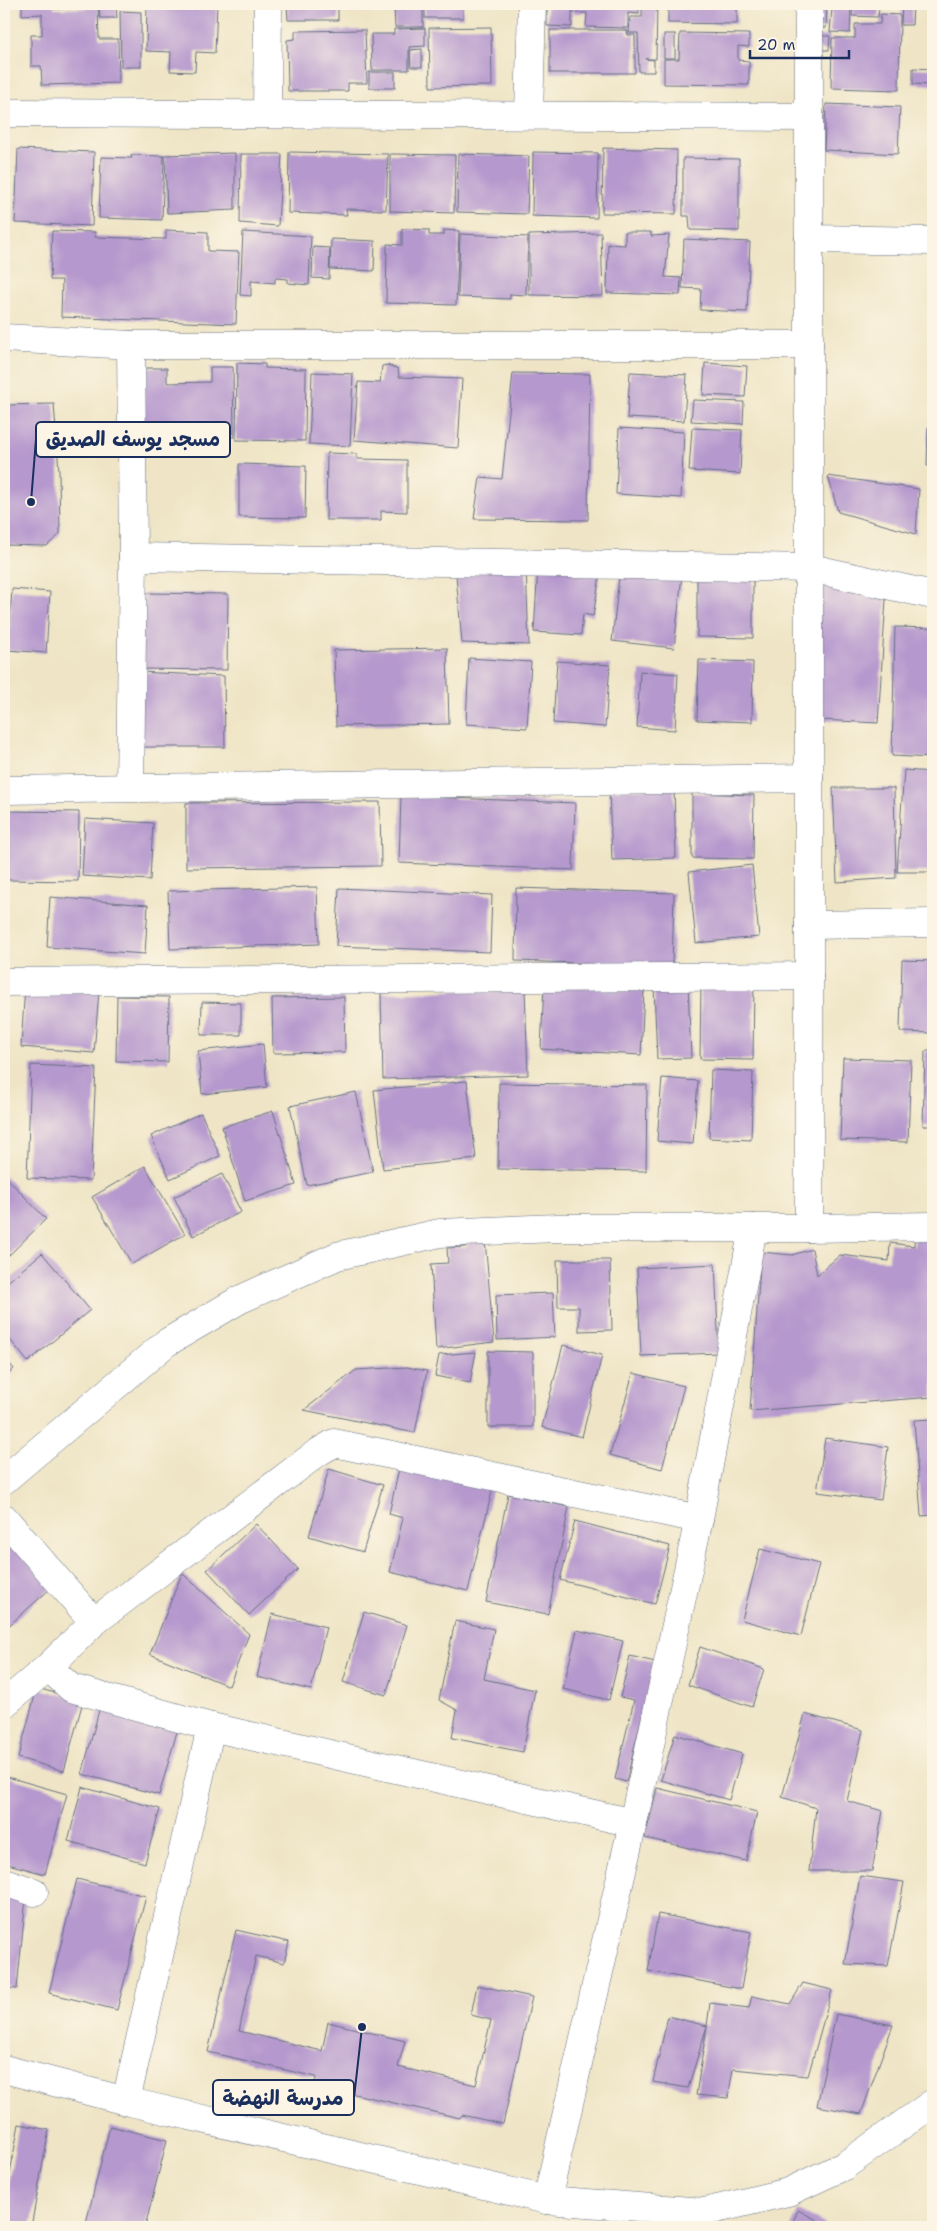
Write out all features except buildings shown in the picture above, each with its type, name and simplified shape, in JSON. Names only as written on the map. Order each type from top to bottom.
[{"type":"street","points":[[267,113],[268,4]]},
{"type":"street","points":[[529,115],[532,4]]},
{"type":"street","points":[[808,4],[810,568],[809,1228]]},
{"type":"street","points":[[4,113],[808,117]]},
{"type":"street","points":[[808,239],[933,241]]},
{"type":"street","points":[[4,338],[130,345],[809,345]]},
{"type":"street","points":[[130,345],[133,557],[130,787]]},
{"type":"street","points":[[133,557],[810,568],[933,595]]},
{"type":"street","points":[[4,790],[809,778]]},
{"type":"street","points":[[809,925],[933,923]]},
{"type":"street","points":[[4,982],[809,976]]},
{"type":"street","points":[[4,1480],[166,1343],[240,1300],[337,1256],[440,1233],[557,1228],[933,1226]]},
{"type":"street","points":[[547,2200],[633,1823],[699,1519],[753,1228]]},
{"type":"street","points":[[4,1704],[48,1667],[94,1622],[317,1453],[334,1443],[699,1519]]},
{"type":"street","points":[[4,1518],[94,1622]]},
{"type":"street","points":[[48,1667],[71,1688],[210,1727],[633,1823]]},
{"type":"street","points":[[126,2101],[210,1727]]},
{"type":"street","points":[[4,1882],[34,1892]]},
{"type":"street","points":[[4,2069],[126,2101],[547,2200],[704,2212],[788,2192],[844,2166],[933,2103]]},
{"type":"place","name":"مسجد يوسف الصديق","points":[[31,502]]},
{"type":"place","name":"مدرسة النهضة","points":[[362,2027]]}]
